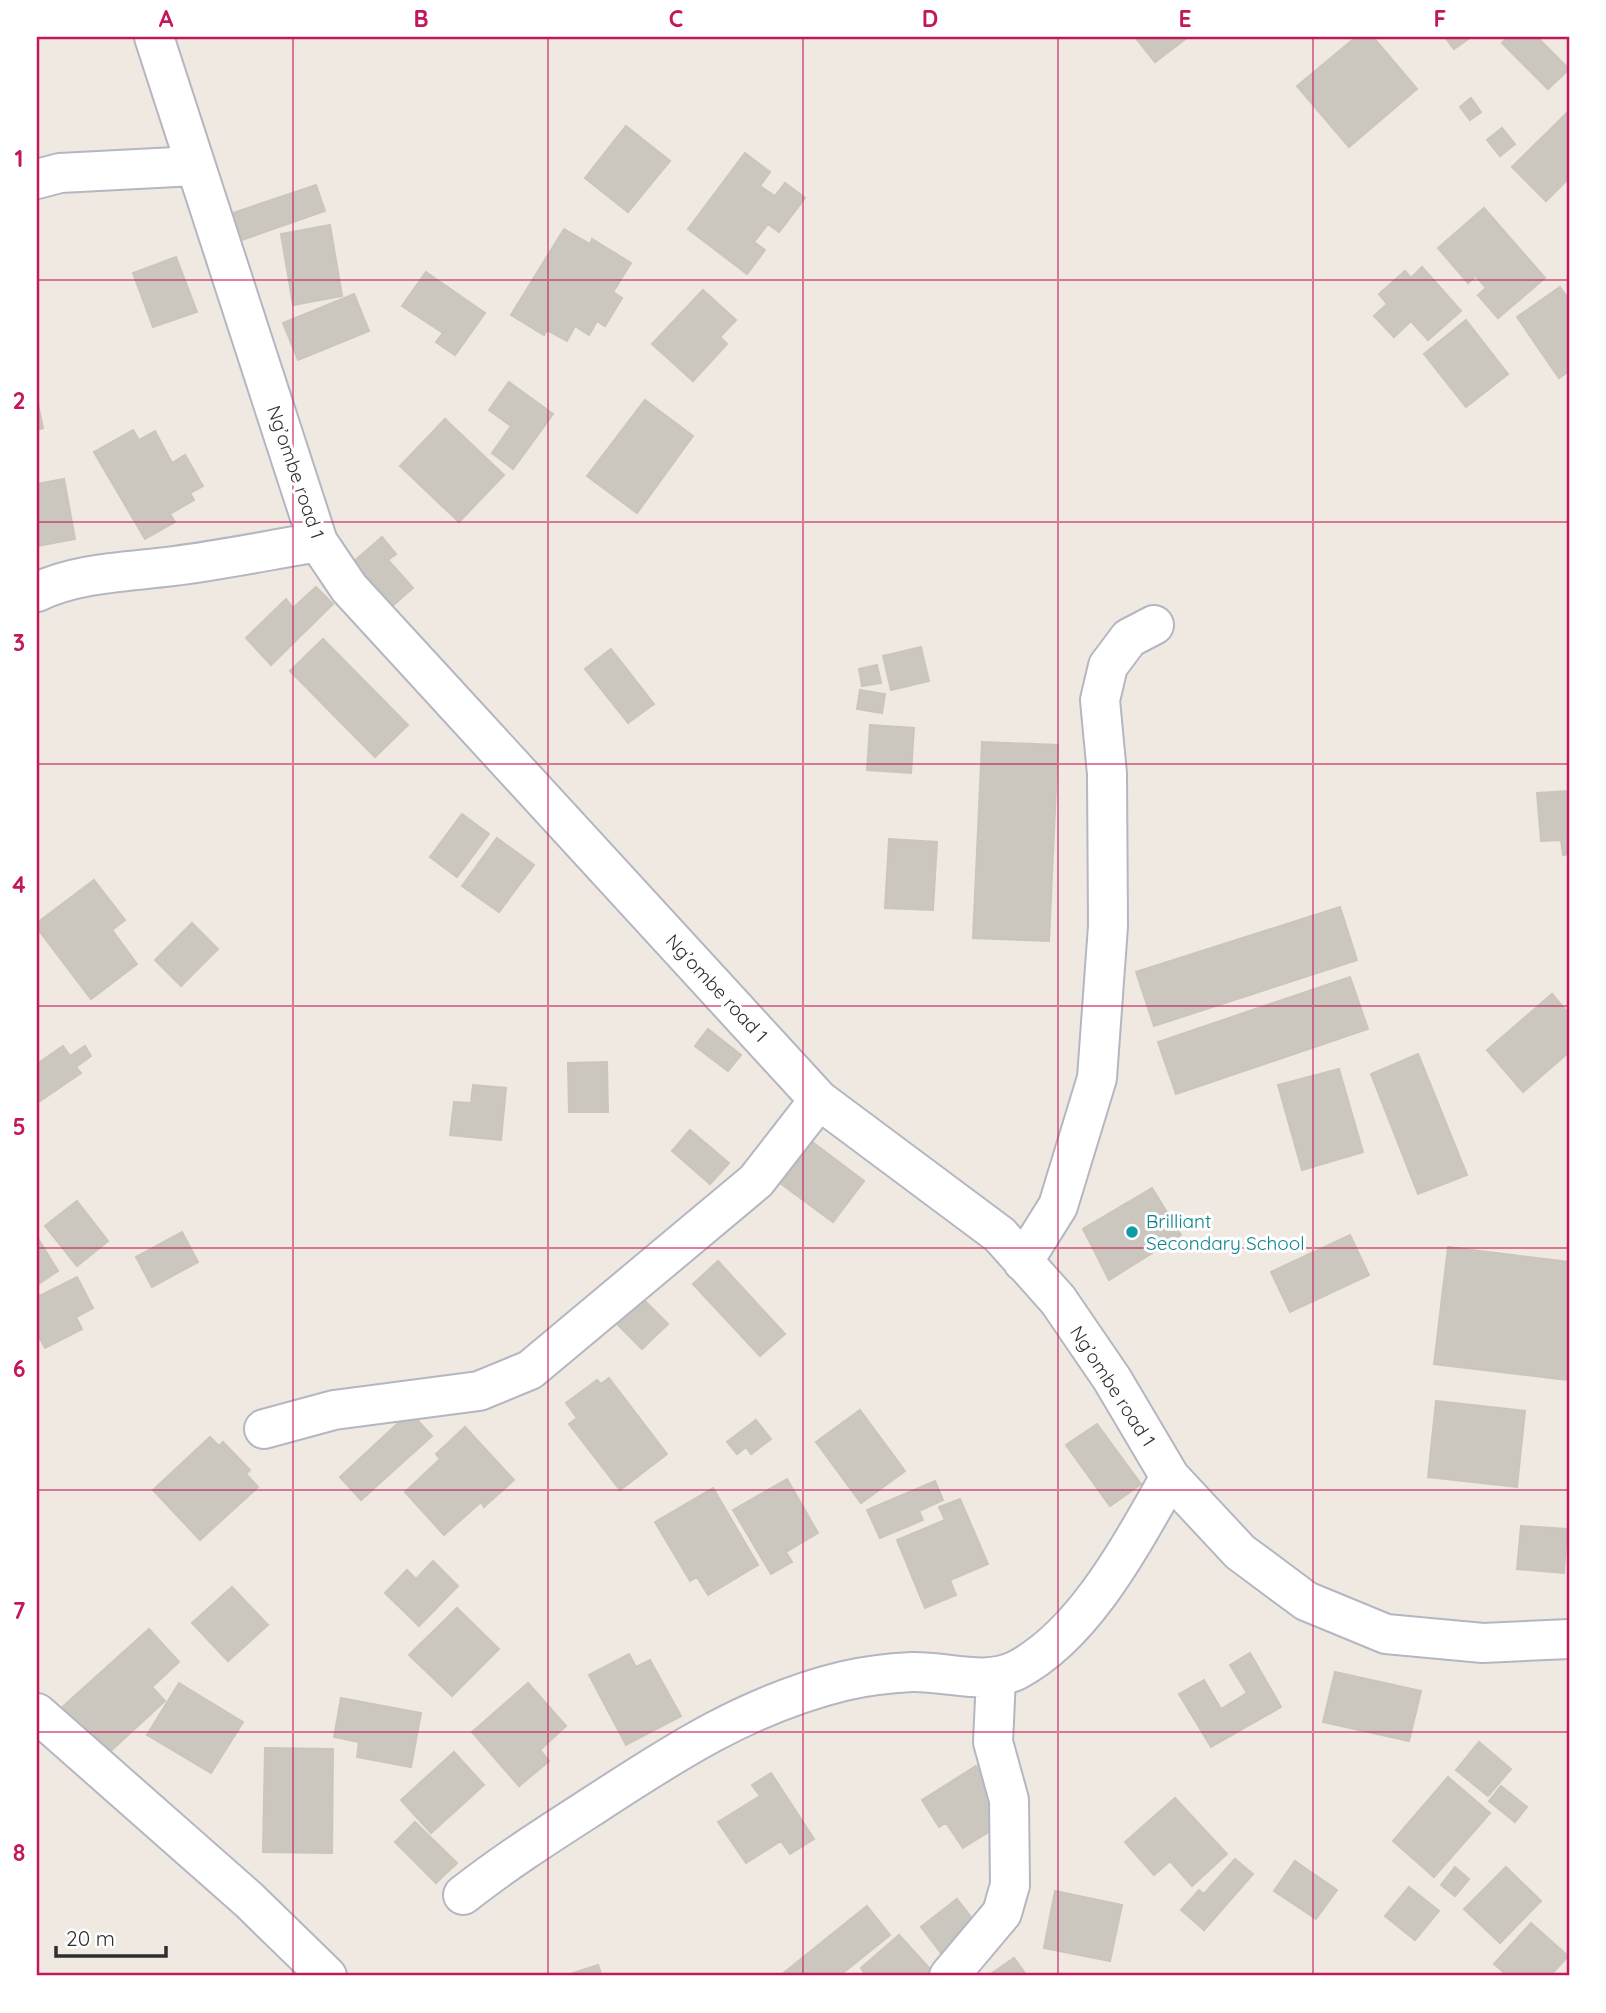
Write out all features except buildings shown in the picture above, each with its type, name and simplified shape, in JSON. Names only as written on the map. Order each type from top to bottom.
[{"type":"street","name":"Ng’ombe road 1","points":[[154,37],[318,542],[349,588],[819,1100],[1000,1235],[1058,1300],[1170,1477],[1240,1552],[1306,1601],[1386,1634],[1483,1643],[1569,1639]]},
{"type":"street","points":[[37,179],[60,173],[195,166]]},
{"type":"street","points":[[37,592],[56,583],[89,577],[177,566],[318,542]]},
{"type":"street","points":[[1023,1262],[1058,1206],[1097,1078],[1108,926],[1107,774],[1100,700],[1108,666],[1129,638],[1154,625]]},
{"type":"street","points":[[264,1429],[334,1410],[479,1391],[530,1370],[757,1181],[819,1100]]},
{"type":"street","points":[[463,1895],[500,1866],[675,1751],[764,1705],[846,1680],[912,1672],[996,1678],[1016,1670],[1044,1652],[1082,1614],[1133,1541],[1170,1477]]},
{"type":"street","points":[[949,1976],[1002,1913],[1010,1885],[1009,1800],[993,1742],[996,1678]]},
{"type":"street","points":[[37,1713],[249,1900],[327,1976]]},
{"type":"place","name":"Brilliant Secondary School","points":[[1132,1232]]}]
